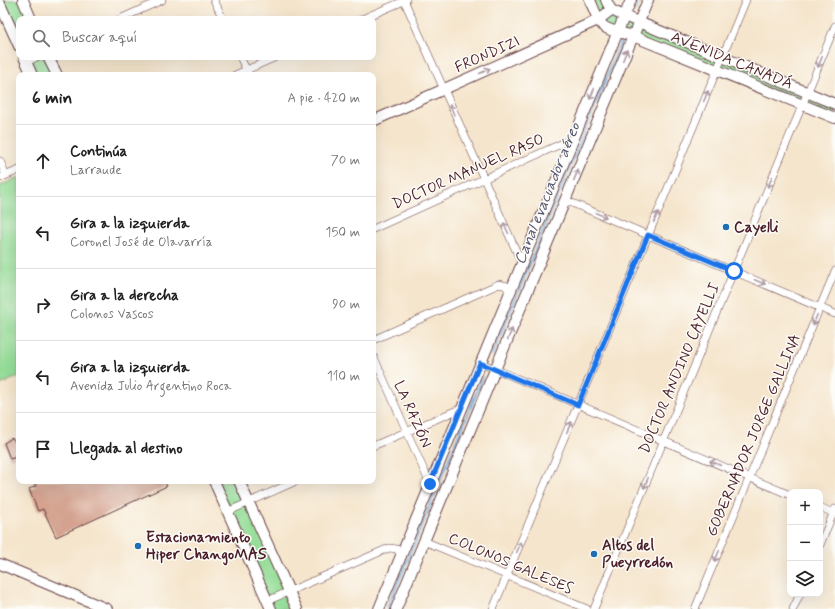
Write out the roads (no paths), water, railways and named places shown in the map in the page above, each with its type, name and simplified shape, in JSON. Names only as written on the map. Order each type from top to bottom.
[{"type":"main road","points":[[23,0],[30,16]]},
{"type":"main road","points":[[590,0],[598,20]]},
{"type":"main road","points":[[606,0],[611,10]]},
{"type":"main road","points":[[379,609],[631,0]]},
{"type":"main road","points":[[396,609],[648,0]]},
{"type":"main road","points":[[0,4],[16,39]]},
{"type":"main road","name":"FRONDIZI","points":[[376,120],[598,20],[611,10]]},
{"type":"main road","name":"AVENIDA CANADÁ","points":[[611,10],[835,104]]},
{"type":"main road","name":"AVENIDA CANADÁ","points":[[598,20],[608,31],[633,36],[835,118]]},
{"type":"main road","points":[[25,60],[31,72]]},
{"type":"main road","points":[[50,60],[56,72]]},
{"type":"main road","points":[[215,484],[269,605]]},
{"type":"main road","points":[[240,484],[296,609]]},
{"type":"main road","points":[[0,564],[103,608]]},
{"type":"street","points":[[127,16],[162,0]]},
{"type":"street","points":[[214,0],[222,16]]},
{"type":"street","points":[[369,16],[405,0],[443,90],[522,264]]},
{"type":"street","points":[[493,609],[746,0]]},
{"type":"street","name":"DOCTOR ANDINO CAYELLI","points":[[594,609],[835,26]]},
{"type":"street","points":[[242,60],[248,72]]},
{"type":"street","points":[[250,72],[271,60]]},
{"type":"street","name":"DOCTOR MANUEL RASO","points":[[376,228],[574,138]]},
{"type":"street","points":[[0,161],[3,176],[16,171]]},
{"type":"street","points":[[565,200],[835,314]]},
{"type":"street","name":"GOBERNADOR JORGE GALLINA","points":[[695,609],[835,271]]},
{"type":"street","points":[[376,339],[499,284],[507,286],[509,295]]},
{"type":"street","name":"LA RAZÓN","points":[[376,362],[430,484]]},
{"type":"street","points":[[480,363],[787,493]]},
{"type":"street","points":[[376,445],[462,408]]},
{"type":"street","points":[[227,512],[289,484]]},
{"type":"street","points":[[823,508],[834,512],[823,538]]},
{"type":"street","name":"COLONOS GALESES","points":[[424,541],[587,609]]},
{"type":"street","points":[[269,605],[289,592],[389,548],[397,549],[401,556]]},
{"type":"street","points":[[793,609],[799,597]]},
{"type":"waterway","name":"Canal evacuador aéreo","points":[[636,9],[639,0]]},
{"type":"waterway","name":"Canal evacuador aéreo","points":[[492,355],[622,40]]},
{"type":"waterway","name":"Canal evacuador aéreo","points":[[387,609],[483,377]]},
{"type":"place","name":"Cayelli","points":[[726,227]]},
{"type":"place","name":"Estacionamiento Hiper ChangoMAS","points":[[138,546]]},
{"type":"place","name":"Altos del Pueyrredón","points":[[594,554]]}]
